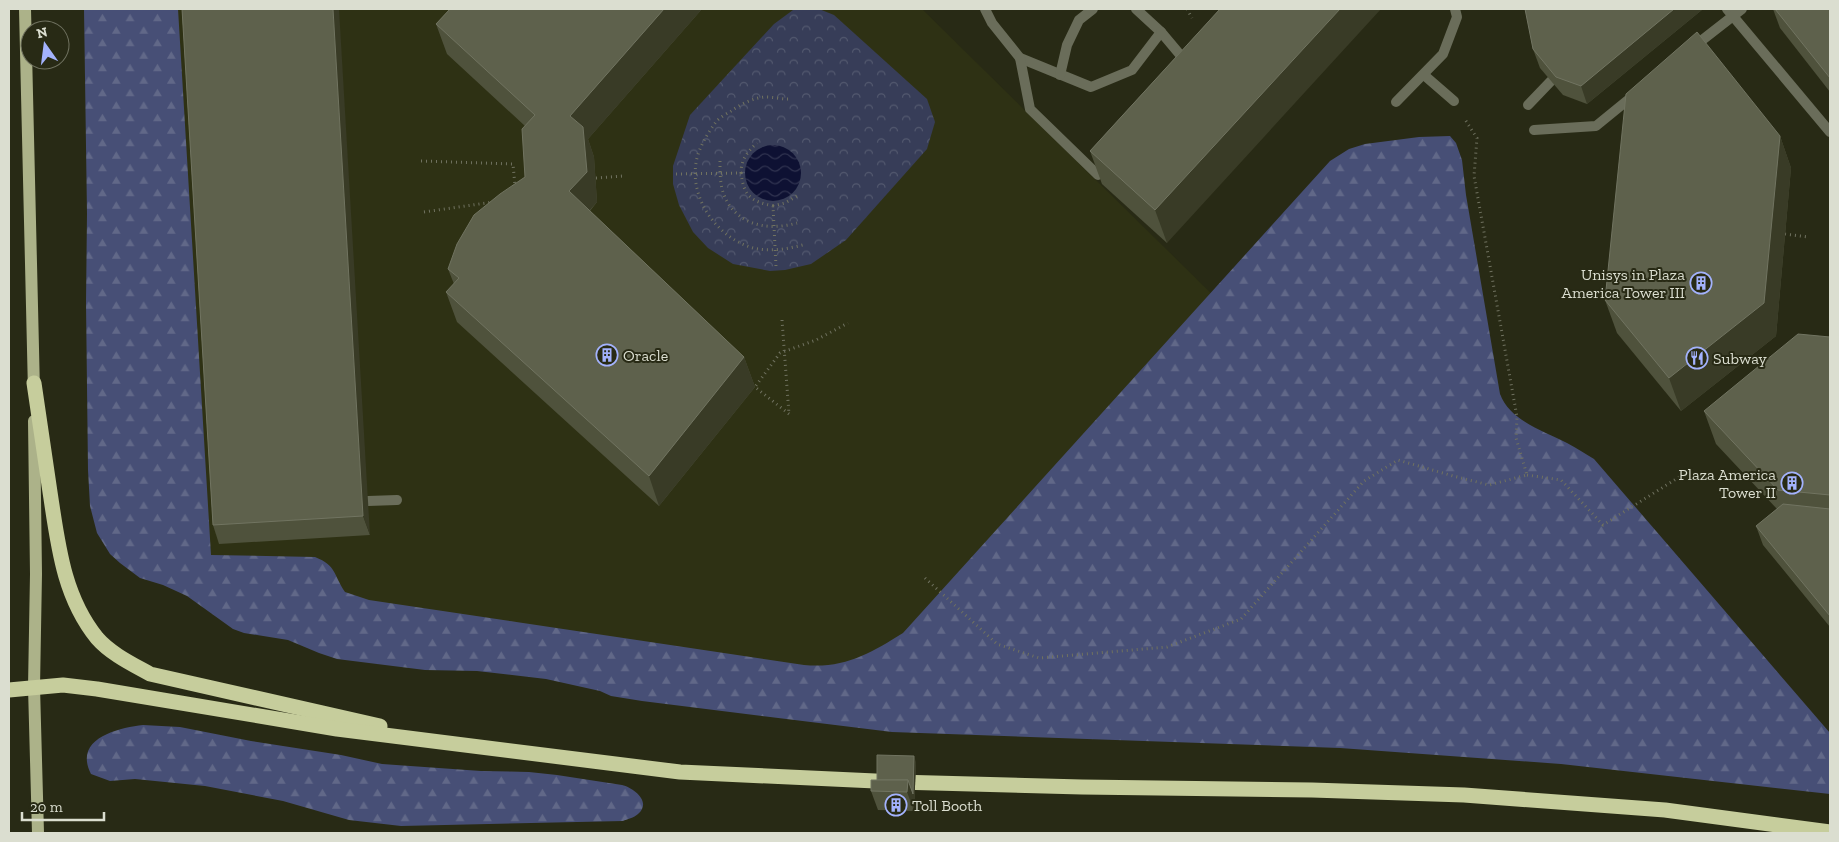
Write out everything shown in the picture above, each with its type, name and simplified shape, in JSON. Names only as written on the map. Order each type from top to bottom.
[{"type":"highway","points":[[34,383],[60,554],[68,586],[81,616],[99,640],[122,658],[150,674],[458,743]]},
{"type":"highway","points":[[9,690],[63,685],[97,689],[337,729],[458,743],[631,767],[697,773],[907,783],[1312,790],[1455,795],[1665,810],[1830,832]]},
{"type":"main road","points":[[25,9],[34,383],[36,574],[34,687],[38,833]]},
{"type":"lane","points":[[985,9],[992,23],[1020,58],[1030,109],[1098,175],[1111,160]]},
{"type":"lane","points":[[1060,74],[1067,45],[1079,20],[1093,9]]},
{"type":"lane","points":[[1136,9],[1161,32],[1189,66],[1186,74]]},
{"type":"lane","points":[[1396,102],[1424,75],[1442,54],[1456,17],[1454,9]]},
{"type":"lane","points":[[1687,52],[1730,12],[1742,9]]},
{"type":"lane","points":[[1730,12],[1830,132]]},
{"type":"lane","points":[[1020,58],[1091,88],[1132,70],[1161,32]]},
{"type":"lane","points":[[1424,75],[1454,101]]},
{"type":"lane","points":[[1528,105],[1551,82]]},
{"type":"lane","points":[[1534,130],[1596,126],[1642,89]]},
{"type":"lane","points":[[368,501],[397,500]]},
{"type":"path","points":[[1186,9],[1192,18]]},
{"type":"path","points":[[788,99],[764,97],[742,103],[716,121],[703,142],[696,163],[697,190],[705,210],[715,224],[730,238],[753,248],[775,250],[806,244]]},
{"type":"path","points":[[1454,101],[1477,138],[1474,176],[1517,417],[1516,438],[1527,475]]},
{"type":"path","points":[[758,143],[748,150],[741,163],[743,188],[756,203],[773,206],[785,203],[796,196]]},
{"type":"path","points":[[421,161],[513,164],[515,191]]},
{"type":"path","points":[[720,162],[722,189],[732,208],[741,218],[759,226],[785,226],[797,223]]},
{"type":"path","points":[[676,174],[741,173]]},
{"type":"path","points":[[596,178],[623,176]]},
{"type":"path","points":[[515,182],[522,182]]},
{"type":"path","points":[[424,212],[498,202]]},
{"type":"path","points":[[773,206],[776,267]]},
{"type":"path","points":[[1785,234],[1808,236]]},
{"type":"path","points":[[782,320],[785,351],[786,360],[789,414],[755,388],[780,353],[785,351],[816,340],[848,323]]},
{"type":"path","points":[[925,578],[997,644],[1039,658],[1167,647],[1241,619],[1364,481],[1398,460],[1489,485],[1527,475],[1561,480],[1603,525],[1684,474]]},
{"type":"shaded area","points":[[129,9],[922,9],[1224,306],[916,712],[151,579]]},
{"type":"green space","points":[[84,9],[178,9],[211,555],[315,557],[331,567],[345,592],[369,600],[804,665],[818,666],[856,658],[880,647],[903,633],[1330,161],[1349,149],[1365,144],[1419,137],[1450,136],[1456,143],[1462,160],[1466,195],[1500,394],[1505,403],[1511,411],[1529,424],[1594,459],[1830,733],[1830,794],[1561,764],[1340,748],[892,732],[642,701],[611,696],[600,691],[546,679],[477,671],[425,670],[337,659],[288,640],[244,633],[233,629],[187,596],[163,585],[140,578],[120,563],[110,554],[97,533],[90,506],[88,470]]},
{"type":"green space","points":[[819,9],[834,15],[927,99],[935,122],[927,149],[846,240],[811,264],[785,270],[770,271],[733,264],[708,248],[693,232],[679,205],[673,184],[673,166],[690,115],[774,24],[793,10]]},
{"type":"green space","points":[[143,725],[180,727],[382,764],[481,771],[529,772],[622,785],[636,792],[640,796],[643,805],[636,815],[623,821],[401,826],[349,820],[283,801],[205,786],[135,779],[110,781],[91,774],[87,762],[88,752],[93,744],[110,733]]},
{"type":"water","points":[[773,145],[784,147],[793,153],[799,162],[801,173],[799,184],[793,193],[784,199],[773,201],[762,199],[753,193],[747,184],[745,173],[747,162],[753,153],[762,147]]},
{"type":"building","points":[[182,9],[333,9],[363,516],[213,525]]},
{"type":"building","name":"Oracle","points":[[450,9],[664,9],[570,116],[583,127],[587,172],[569,191],[744,357],[649,476],[446,292],[459,278],[448,269],[457,244],[474,215],[525,177],[522,129],[535,115],[436,24]]},
{"type":"building","points":[[1220,9],[1340,9],[1155,210],[1090,151]]},
{"type":"building","points":[[1525,9],[1674,9],[1581,86],[1556,77],[1533,49]]},
{"type":"building","points":[[1775,9],[1830,9],[1830,78]]},
{"type":"building","name":"Unisys in Plaza America Tower III","points":[[1697,32],[1780,136],[1764,303],[1669,378],[1605,300],[1626,94]]},
{"type":"building","name":"Plaza America Tower II","points":[[1798,334],[1830,337],[1830,495],[1778,490],[1704,411]]},
{"type":"building","points":[[1783,504],[1830,509],[1830,616],[1756,526]]},
{"type":"building","points":[[877,755],[914,756],[913,794],[908,780],[877,780]]},
{"type":"building","points":[[871,780],[908,780],[907,792],[871,791]]},
{"type":"place","name":"Unisys in Plaza America Tower III","points":[[1701,283]]},
{"type":"place","name":"Oracle","points":[[607,355]]},
{"type":"place","name":"Subway","points":[[1697,358]]},
{"type":"place","name":"Plaza America Tower II","points":[[1792,483]]},
{"type":"place","name":"Toll Booth","points":[[896,805]]}]
